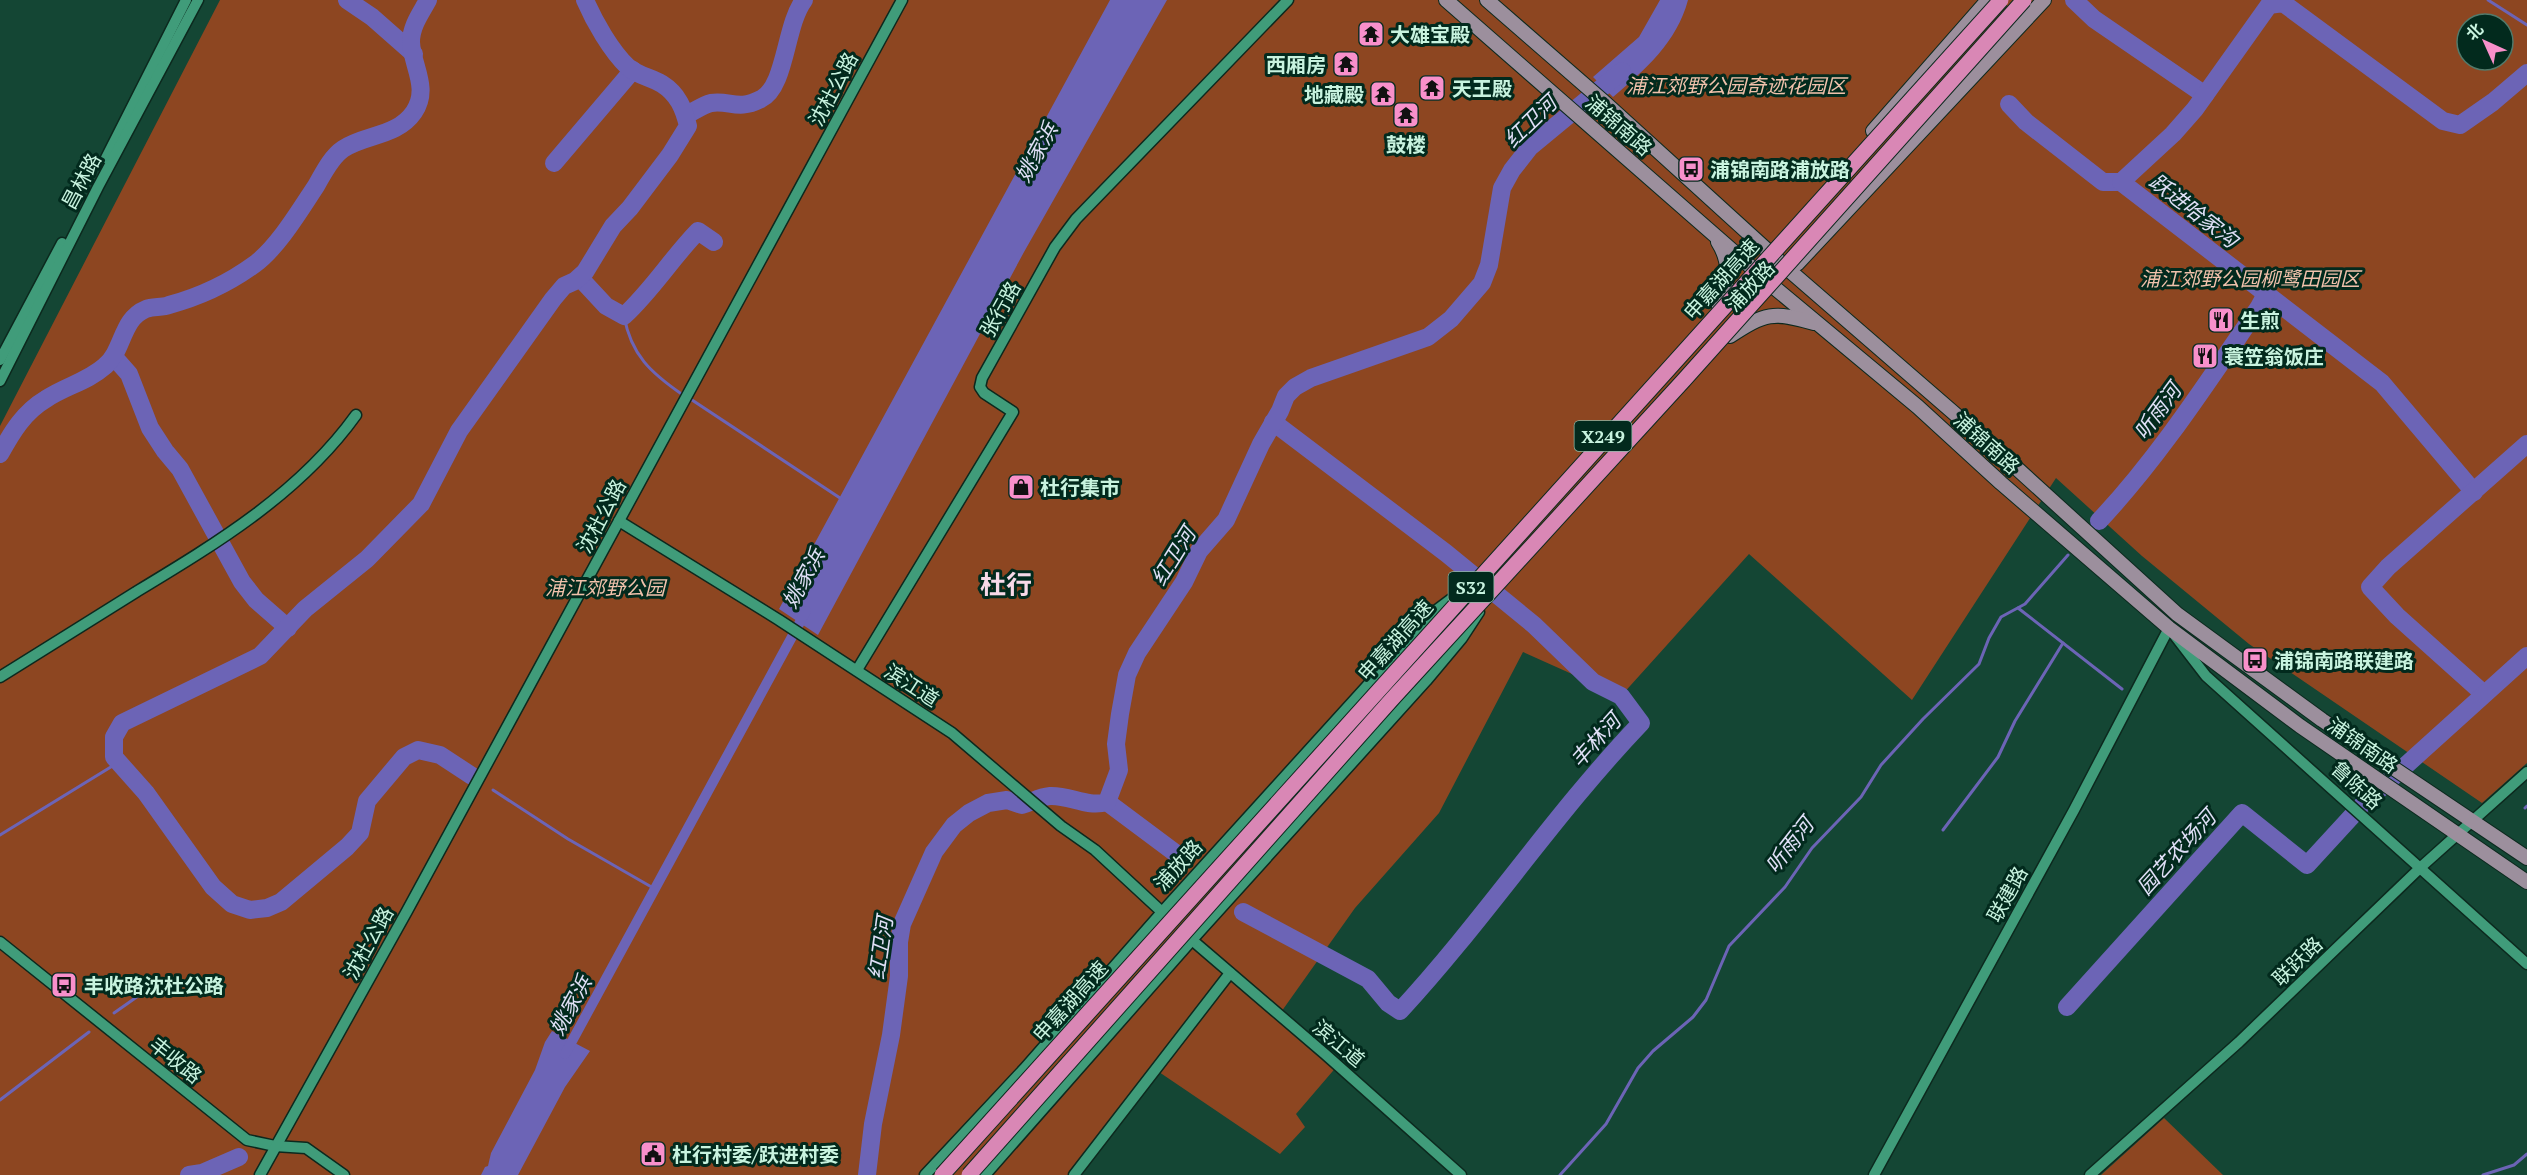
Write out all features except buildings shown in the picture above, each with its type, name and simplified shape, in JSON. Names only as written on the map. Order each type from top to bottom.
[{"type":"highway","name":"申嘉湖高速","points":[[942,1175],[2001,0]]},
{"type":"highway","name":"申嘉湖高速","points":[[971,1175],[1392,699],[1684,380],[2024,0]]},
{"type":"main road","name":"浦锦南路","points":[[1446,0],[1775,288],[1918,407],[2001,483],[2169,628],[2300,726],[2527,882]]},
{"type":"main road","name":"浦锦南路","points":[[1487,0],[1603,101],[1667,162],[1790,271],[2000,453],[2177,614],[2251,670],[2527,858]]},
{"type":"main road","name":"浦放路","points":[[937,1175],[1753,268],[1988,0]]},
{"type":"main road","name":"浦放路","points":[[971,1175],[1488,598],[2044,0]]},
{"type":"main road","points":[[1714,235],[1724,252],[1729,271],[1719,306]]},
{"type":"main road","points":[[1730,336],[1752,322],[1774,314],[1822,327]]},
{"type":"street","name":"昌林路","points":[[0,360],[186,0]]},
{"type":"street","name":"昌林路","points":[[0,381],[98,187],[198,0]]},
{"type":"street","name":"沈杜公路","points":[[260,1175],[407,911],[902,0]]},
{"type":"street","name":"张行路","points":[[857,670],[1013,412],[984,393],[980,387],[982,378],[1055,247],[1076,219],[1288,0]]},
{"type":"street","points":[[0,677],[211,547],[254,516],[303,475],[336,442],[356,415]]},
{"type":"street","name":"滨江道","points":[[619,521],[779,620],[952,733],[1117,869],[1162,912]]},
{"type":"street","name":"浦放路","points":[[925,1175],[1434,612],[1469,584]]},
{"type":"street","name":"浦放路","points":[[985,1175],[1192,940],[1426,681],[1462,638],[1488,598]]},
{"type":"street","name":"鲁陈路","points":[[2169,628],[2206,676],[2527,964]]},
{"type":"street","name":"联建路","points":[[1874,1175],[2074,810],[2169,628]]},
{"type":"street","name":"联跃路","points":[[2090,1175],[2239,1042],[2421,867],[2527,772]]},
{"type":"street","name":"滨江道","points":[[1192,940],[1461,1175]]},
{"type":"street","name":"丰收路","points":[[0,942],[247,1140],[275,1146],[306,1148],[344,1175]]},
{"type":"street","points":[[1074,1175],[1230,973]]},
{"type":"green space","name":"浦江郊野公园","points":[[220,0],[2527,0],[2527,763],[2482,803],[2249,644],[2142,556],[2056,478],[1912,700],[1749,554],[1621,696],[1523,652],[1439,813],[1355,908],[1279,1015],[1338,1065],[1296,1114],[1305,1127],[1280,1154],[1159,1072],[1074,1175],[0,1175],[0,426]]},
{"type":"green space","points":[[2164,1118],[2223,1175],[2101,1175]]},
{"type":"water","points":[[1110,0],[1167,0],[1024,252],[818,635],[779,609]]},
{"type":"water","points":[[1660,0],[1688,0],[1683,15],[1668,42],[1648,66],[1613,97],[1593,77],[1639,37]]},
{"type":"water","points":[[552,1031],[590,1051],[565,1087],[518,1175],[481,1175],[488,1166],[491,1153],[535,1070],[545,1042]]},
{"type":"waterway","points":[[347,0],[372,17],[414,54]]},
{"type":"waterway","points":[[0,454],[14,430],[38,404],[105,366],[116,352],[127,327],[138,314],[149,308],[166,306],[203,294],[255,264],[264,257],[288,228],[339,152],[352,144],[390,131],[407,120],[419,103],[420,94],[411,36],[428,0]]},
{"type":"waterway","points":[[472,776],[440,755],[418,750],[404,757],[367,801],[360,833],[347,847],[281,902],[267,908],[250,910],[232,904],[213,887],[146,793],[114,757],[114,737],[122,723],[260,656],[305,609],[367,559],[421,504],[459,431],[553,299],[564,286],[575,281],[585,272],[613,226],[630,208],[670,155],[688,126],[680,102],[668,88],[628,67],[615,53],[585,0]]},
{"type":"waterway","points":[[686,115],[711,103],[746,104],[761,99],[769,92],[781,69],[793,24],[804,0]]},
{"type":"waterway","name":"跃进哈家沟","points":[[2074,0],[2094,19],[2205,95]]},
{"type":"waterway","points":[[2488,0],[2527,25]]},
{"type":"waterway","name":"跃进哈家沟","points":[[2474,492],[2382,383],[2121,182],[2173,134],[2195,109],[2269,5],[2283,3],[2443,121],[2460,125],[2493,102],[2527,73]]},
{"type":"waterway","points":[[554,163],[633,70]]},
{"type":"waterway","name":"红卫河","points":[[867,1175],[873,1124],[891,1035],[899,976],[899,942],[902,924],[934,852],[954,825],[969,813],[988,803],[1007,800],[1022,805],[1050,796],[1092,803],[1107,802],[1119,770],[1116,744],[1127,675],[1137,653],[1184,582],[1199,551],[1226,520],[1286,396],[1295,387],[1311,378],[1428,337],[1451,319],[1482,283],[1489,265],[1502,188],[1512,170],[1530,147],[1622,71]]},
{"type":"waterway","points":[[2009,104],[2026,122],[2103,182],[2121,182]]},
{"type":"waterway","points":[[580,278],[606,306],[624,316],[698,231],[714,242]]},
{"type":"waterway","name":"听雨河","points":[[2099,521],[2143,471],[2183,417],[2266,294]]},
{"type":"waterway","points":[[624,316],[632,342],[644,362],[661,379],[683,395]]},
{"type":"waterway","points":[[114,357],[129,374],[150,428],[180,469],[242,582],[256,600],[288,628]]},
{"type":"waterway","points":[[689,398],[840,498]]},
{"type":"waterway","name":"丰林河","points":[[1243,912],[1368,979],[1388,1003],[1400,1011],[1461,940],[1579,793],[1641,723],[1621,696],[1593,682],[1534,625],[1446,553],[1273,422]]},
{"type":"waterway","points":[[2484,694],[2397,616],[2370,587],[2388,567],[2527,444]]},
{"type":"waterway","name":"听雨河","points":[[1560,1175],[1606,1124],[1638,1068],[1653,1051],[1693,1017],[1706,1000],[1729,946],[1785,887],[1812,848],[1861,797],[1881,765],[1923,719],[1979,664],[1989,638],[2001,617],[2025,604],[2068,555]]},
{"type":"waterway","points":[[2018,608],[2122,689]]},
{"type":"waterway","name":"姚家浜","points":[[565,1054],[806,611]]},
{"type":"waterway","points":[[1943,830],[1998,757],[2015,721],[2063,643]]},
{"type":"waterway","name":"园艺农场河","points":[[2363,804],[2527,656]]},
{"type":"waterway","points":[[0,835],[119,762]]},
{"type":"waterway","points":[[493,790],[568,839],[655,889]]},
{"type":"waterway","name":"丰林河","points":[[1107,802],[1178,855]]},
{"type":"waterway","name":"园艺农场河","points":[[2067,1007],[2242,813],[2307,865],[2352,816]]},
{"type":"waterway","points":[[114,1013],[151,987]]},
{"type":"waterway","points":[[0,1100],[89,1032]]},
{"type":"waterway","points":[[2483,1175],[2514,1165],[2527,1154]]},
{"type":"waterway","points":[[189,1175],[202,1173],[239,1157]]},
{"type":"place","name":"大雄宝殿","points":[[1371,34]]},
{"type":"place","name":"西厢房","points":[[1346,64]]},
{"type":"place","name":"天王殿","points":[[1432,88]]},
{"type":"place","name":"地藏殿","points":[[1383,94]]},
{"type":"place","name":"鼓楼","points":[[1406,115]]},
{"type":"place","name":"浦锦南路浦放路","points":[[1691,169]]},
{"type":"place","name":"生煎","points":[[2221,320]]},
{"type":"place","name":"蓑笠翁饭庄","points":[[2205,356]]},
{"type":"place","name":"杜行集市","points":[[1021,487]]},
{"type":"place","name":"浦锦南路联建路","points":[[2255,660]]},
{"type":"place","name":"丰收路沈杜公路","points":[[64,985]]},
{"type":"place","name":"杜行村委/跃进村委","points":[[653,1154]]},
{"type":"district","name":"杜行","points":[[1006,584]]},
{"type":"park label","name":"浦江郊野公园奇迹花园区","points":[[1736,85]]},
{"type":"park label","name":"浦江郊野公园柳鹭田园区","points":[[2250,278]]}]
